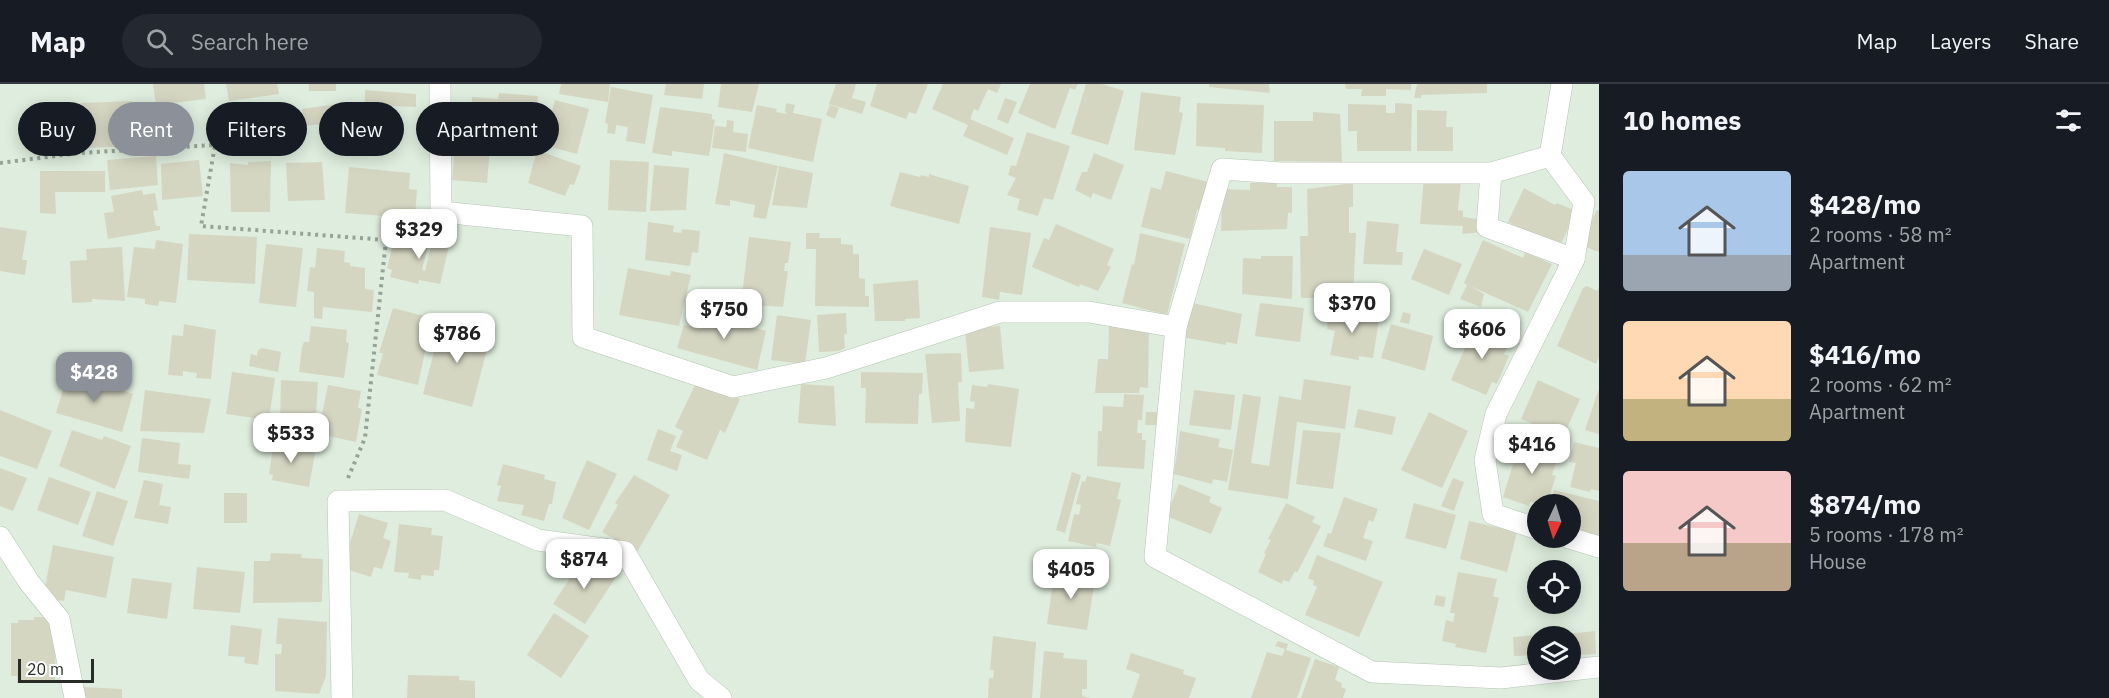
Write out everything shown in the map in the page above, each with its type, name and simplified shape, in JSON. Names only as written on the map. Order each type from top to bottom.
[{"type":"street","points":[[440,84],[441,212],[582,226],[583,337],[733,387],[826,368],[1000,312],[1089,312],[1176,327]]},
{"type":"street","points":[[1527,525],[1493,514],[1485,460],[1496,414],[1574,259],[1584,202],[1550,156],[1562,84]]},
{"type":"street","points":[[1550,156],[1491,172],[1281,173],[1222,169],[1176,327],[1155,557],[1372,672],[1504,688],[1599,667]]},
{"type":"street","points":[[1491,172],[1487,227],[1574,259]]},
{"type":"street","points":[[342,698],[338,501],[445,500],[538,540],[625,552],[699,680],[721,698]]},
{"type":"street","points":[[0,537],[29,582],[59,619],[75,698]]},
{"type":"street","points":[[1581,542],[1599,547]]},
{"type":"path","points":[[0,163],[79,153],[215,145],[201,226],[386,240],[441,212]]},
{"type":"path","points":[[338,501],[365,438],[386,240]]},
{"type":"building","points":[[153,84],[204,84],[206,99],[156,102]]},
{"type":"building","points":[[226,84],[277,84],[279,94],[229,101]]},
{"type":"building","points":[[309,84],[336,84],[336,91],[309,91]]},
{"type":"building","points":[[561,84],[610,84],[608,102],[559,94]]},
{"type":"building","points":[[666,84],[704,84],[702,99],[664,95]]},
{"type":"building","points":[[721,84],[759,84],[752,112],[718,107]]},
{"type":"building","points":[[836,84],[856,84],[852,98],[866,102],[862,114],[829,104]]},
{"type":"building","points":[[877,84],[928,84],[916,114],[909,112],[906,119],[870,106]]},
{"type":"building","points":[[943,84],[1001,84],[997,93],[988,89],[978,111],[974,109],[970,119],[1014,138],[1007,155],[963,136],[968,125],[932,109]]},
{"type":"building","points":[[1030,84],[1078,84],[1075,90],[1070,88],[1055,129],[1018,113]]},
{"type":"building","points":[[1086,84],[1102,84],[1124,91],[1108,145],[1071,134]]},
{"type":"building","points":[[1209,84],[1269,84],[1270,93],[1209,87]]},
{"type":"building","points":[[1345,84],[1411,84],[1411,90],[1386,89],[1386,96],[1361,96],[1362,89],[1346,89]]},
{"type":"building","points":[[1417,84],[1487,84],[1487,93],[1421,95],[1421,98],[1414,98]]},
{"type":"building","points":[[611,87],[653,95],[645,144],[626,141],[628,127],[616,125],[615,134],[607,133],[608,124],[605,123]]},
{"type":"building","points":[[365,90],[416,94],[416,107],[404,107],[404,102],[365,102]]},
{"type":"building","points":[[1141,92],[1181,97],[1179,112],[1183,113],[1175,155],[1134,150]]},
{"type":"building","points":[[499,93],[538,96],[538,102],[472,102],[472,97],[498,99]]},
{"type":"building","points":[[1005,98],[1017,102],[1008,124],[997,119]]},
{"type":"building","points":[[555,100],[589,109],[577,154],[559,149],[559,102],[554,102]]},
{"type":"building","points":[[132,101],[108,102],[108,147],[96,147],[96,102]]},
{"type":"building","points":[[786,103],[795,105],[793,113],[822,119],[813,162],[748,148],[757,105],[777,109],[776,112],[787,114]]},
{"type":"building","points":[[1197,103],[1264,105],[1262,153],[1225,151],[1225,148],[1196,146]]},
{"type":"building","points":[[1395,103],[1412,104],[1411,151],[1357,151],[1357,131],[1348,131],[1348,104],[1386,105],[1386,113],[1395,113]]},
{"type":"building","points":[[830,105],[839,108],[835,119],[826,115]]},
{"type":"building","points":[[319,107],[319,124],[307,126],[307,108]]},
{"type":"building","points":[[660,107],[712,114],[712,119],[715,120],[709,156],[672,151],[672,156],[652,153]]},
{"type":"building","points":[[1417,110],[1447,111],[1446,127],[1453,127],[1453,151],[1417,151]]},
{"type":"building","points":[[1313,112],[1340,114],[1342,162],[1274,161],[1274,121],[1313,121]]},
{"type":"building","points":[[727,120],[734,121],[733,132],[748,134],[746,152],[712,148],[715,126],[726,127]]},
{"type":"building","points":[[1027,132],[1070,146],[1053,200],[1044,198],[1038,216],[1017,210],[1020,199],[1007,195],[1016,178],[1008,175],[1011,165],[1016,166]]},
{"type":"building","points":[[724,153],[778,166],[766,219],[753,217],[755,205],[730,200],[730,206],[715,204]]},
{"type":"building","points":[[1094,153],[1124,165],[1111,200],[1093,193],[1091,198],[1075,190],[1082,172],[1087,172]]},
{"type":"building","points":[[156,156],[158,185],[110,190],[107,160]]},
{"type":"building","points":[[454,156],[489,156],[487,183],[452,180]]},
{"type":"building","points":[[535,156],[554,156],[581,166],[574,185],[570,184],[565,196],[528,183]]},
{"type":"building","points":[[199,160],[203,196],[162,200],[161,164]]},
{"type":"building","points":[[610,160],[649,162],[646,212],[608,210]]},
{"type":"building","points":[[271,161],[270,212],[231,212],[230,163],[248,165],[248,162]]},
{"type":"building","points":[[322,162],[325,200],[288,201],[286,163]]},
{"type":"building","points":[[654,165],[689,168],[686,210],[650,211]]},
{"type":"building","points":[[779,166],[813,173],[807,208],[772,205]]},
{"type":"building","points":[[349,167],[410,173],[409,189],[417,190],[415,217],[385,212],[384,216],[345,213]]},
{"type":"building","points":[[40,171],[105,171],[105,192],[55,192],[56,214],[40,213]]},
{"type":"building","points":[[1166,171],[1212,183],[1205,211],[1197,210],[1190,239],[1141,227],[1151,187],[1161,190]]},
{"type":"building","points":[[900,172],[920,177],[921,175],[929,177],[929,174],[969,186],[959,224],[890,206]]},
{"type":"building","points":[[1424,177],[1461,181],[1458,210],[1463,211],[1463,217],[1484,220],[1483,232],[1462,234],[1463,226],[1420,224]]},
{"type":"building","points":[[1250,183],[1277,183],[1277,187],[1292,187],[1292,213],[1288,213],[1287,229],[1221,231],[1222,189],[1250,190]]},
{"type":"building","points":[[1353,183],[1353,207],[1349,207],[1349,233],[1356,233],[1353,298],[1301,298],[1300,236],[1308,236],[1307,189]]},
{"type":"building","points":[[1524,188],[1555,205],[1557,203],[1576,211],[1560,246],[1508,222]]},
{"type":"building","points":[[142,190],[143,195],[155,193],[158,210],[153,211],[156,226],[160,226],[160,230],[108,239],[104,213],[114,212],[111,196]]},
{"type":"building","points":[[1597,210],[1599,211],[1599,252],[1580,245]]},
{"type":"building","points":[[1367,221],[1399,224],[1396,252],[1403,252],[1402,265],[1363,264]]},
{"type":"building","points":[[648,222],[674,226],[673,232],[681,233],[682,229],[700,231],[698,253],[692,252],[690,266],[645,260]]},
{"type":"building","points":[[1056,224],[1114,249],[1107,265],[1111,267],[1098,291],[1080,284],[1079,287],[1032,267],[1044,238],[1049,240]]},
{"type":"building","points":[[0,227],[27,231],[22,260],[27,260],[25,275],[0,271]]},
{"type":"building","points":[[990,227],[1031,233],[1022,295],[1000,292],[999,300],[982,297]]},
{"type":"building","points":[[806,233],[820,233],[819,238],[841,238],[841,244],[853,245],[853,254],[859,254],[859,278],[865,279],[865,296],[869,296],[869,307],[815,306],[816,249],[806,249]]},
{"type":"building","points":[[1140,233],[1185,244],[1167,315],[1122,303],[1132,264],[1134,265]]},
{"type":"building","points":[[189,234],[257,237],[255,284],[187,280]]},
{"type":"building","points":[[434,234],[451,238],[440,284],[419,280],[418,284],[390,277],[392,270],[387,268],[395,237],[428,245],[422,270],[425,271]]},
{"type":"building","points":[[749,237],[791,242],[788,263],[785,263],[784,271],[788,271],[783,307],[741,304]]},
{"type":"building","points":[[156,240],[183,244],[176,303],[159,301],[158,306],[145,304],[145,299],[127,297],[134,247],[155,249]]},
{"type":"building","points":[[1483,240],[1523,258],[1525,252],[1552,264],[1528,312],[1470,286],[1484,294],[1481,307],[1460,299],[1467,285],[1464,283]]},
{"type":"building","points":[[266,244],[303,248],[296,307],[259,303]]},
{"type":"building","points":[[122,247],[125,301],[92,299],[92,302],[72,303],[70,261],[87,260],[86,249]]},
{"type":"building","points":[[317,248],[345,251],[344,262],[350,263],[350,266],[365,268],[365,289],[374,290],[372,312],[323,307],[322,319],[314,318],[314,292],[307,291],[310,267],[315,268]]},
{"type":"building","points":[[1424,249],[1462,264],[1449,295],[1411,279]]},
{"type":"building","points":[[1261,256],[1293,256],[1292,299],[1242,294],[1243,258],[1261,259]]},
{"type":"building","points":[[628,268],[670,276],[671,271],[691,275],[679,326],[619,315]]},
{"type":"building","points":[[918,280],[920,318],[905,319],[905,321],[875,321],[873,284]]},
{"type":"building","points":[[1587,286],[1597,291],[1599,287],[1599,357],[1596,364],[1557,346],[1583,288]]},
{"type":"building","points":[[1188,302],[1242,314],[1237,344],[1226,342],[1226,345],[1182,337]]},
{"type":"building","points":[[1260,303],[1304,308],[1300,342],[1255,336]]},
{"type":"building","points":[[393,308],[432,318],[418,385],[377,375],[383,353],[379,353]]},
{"type":"building","points":[[1330,308],[1367,313],[1366,318],[1379,320],[1373,358],[1359,356],[1359,360],[1330,355],[1335,331],[1327,329]]},
{"type":"building","points":[[695,309],[766,331],[757,370],[677,348],[684,325],[700,329],[702,322],[692,319]]},
{"type":"building","points":[[1403,312],[1411,314],[1409,324],[1400,322]]},
{"type":"building","points":[[846,313],[845,348],[839,351],[819,352],[817,315]]},
{"type":"building","points":[[777,315],[811,320],[805,364],[771,360]]},
{"type":"building","points":[[442,321],[491,334],[472,407],[423,394]]},
{"type":"building","points":[[1476,323],[1510,338],[1504,354],[1509,356],[1497,384],[1492,382],[1486,395],[1451,380]]},
{"type":"building","points":[[184,324],[216,330],[211,379],[196,378],[197,373],[183,371],[183,376],[168,375],[172,335],[183,336]]},
{"type":"building","points":[[1391,324],[1433,336],[1425,371],[1381,358]]},
{"type":"building","points":[[311,326],[347,330],[346,342],[349,343],[344,378],[299,372],[302,347],[304,342],[309,342]]},
{"type":"building","points":[[1000,326],[1004,369],[969,372],[965,329]]},
{"type":"building","points":[[1109,326],[1149,327],[1148,388],[1140,387],[1139,393],[1095,393],[1098,359],[1108,359]]},
{"type":"building","points":[[262,348],[281,352],[278,372],[249,366],[251,354],[257,356],[258,350]]},
{"type":"building","points":[[961,353],[962,382],[958,382],[960,421],[932,423],[925,354]]},
{"type":"building","points":[[232,372],[275,378],[269,420],[226,414]]},
{"type":"building","points":[[861,372],[923,373],[922,394],[919,394],[918,424],[865,423],[866,388],[861,388]]},
{"type":"building","points":[[68,373],[133,394],[122,432],[56,413]]},
{"type":"building","points":[[1304,379],[1351,386],[1345,429],[1297,422],[1288,499],[1228,490],[1243,394],[1261,397],[1251,463],[1269,466],[1279,396],[1301,400]]},
{"type":"building","points":[[281,380],[318,382],[316,416],[311,430],[280,428]]},
{"type":"building","points":[[1538,380],[1580,399],[1563,437],[1521,419]]},
{"type":"building","points":[[697,381],[740,399],[725,433],[720,430],[707,460],[676,447],[683,431],[675,427]]},
{"type":"building","points":[[801,384],[834,386],[836,426],[798,423]]},
{"type":"building","points":[[988,384],[1019,389],[1011,447],[965,442],[966,408],[974,409],[975,402],[970,401],[972,385],[987,387]]},
{"type":"building","points":[[328,385],[361,391],[358,408],[362,409],[356,442],[318,434]]},
{"type":"building","points":[[1599,389],[1599,434],[1585,430]]},
{"type":"building","points":[[145,390],[211,399],[204,433],[140,431]]},
{"type":"building","points":[[1194,390],[1235,395],[1231,430],[1189,425]]},
{"type":"building","points":[[1124,394],[1144,395],[1142,420],[1138,420],[1137,433],[1142,433],[1142,440],[1146,440],[1144,469],[1097,466],[1098,431],[1102,431],[1103,406],[1123,407]]},
{"type":"building","points":[[1358,409],[1396,417],[1392,435],[1354,427]]},
{"type":"building","points":[[0,410],[52,431],[37,469],[0,456]]},
{"type":"building","points":[[1146,412],[1157,412],[1157,425],[1145,425]]},
{"type":"building","points":[[1429,412],[1468,431],[1442,488],[1401,470]]},
{"type":"building","points":[[658,429],[676,436],[670,451],[682,455],[677,471],[647,460]]},
{"type":"building","points":[[72,430],[102,440],[104,436],[131,446],[115,489],[59,466]]},
{"type":"building","points":[[1303,430],[1341,433],[1333,489],[1296,484]]},
{"type":"building","points":[[1180,431],[1220,439],[1218,447],[1233,450],[1227,482],[1213,479],[1212,484],[1174,474]]},
{"type":"building","points":[[142,438],[180,443],[178,464],[191,465],[189,479],[138,472]]},
{"type":"building","points":[[280,439],[295,442],[295,445],[301,446],[300,450],[315,453],[309,487],[272,480],[273,475],[269,474],[274,443],[278,444]]},
{"type":"building","points":[[1523,440],[1559,454],[1552,475],[1556,476],[1550,494],[1527,494],[1527,505],[1503,497],[1514,461],[1519,463],[1522,455],[1518,454]]},
{"type":"building","points":[[1574,442],[1599,448],[1599,491],[1591,489],[1590,492],[1570,487],[1576,463],[1569,462]]},
{"type":"building","points":[[587,460],[617,474],[589,530],[562,518]]},
{"type":"building","points":[[503,464],[545,475],[544,479],[556,482],[552,504],[549,504],[544,521],[521,515],[524,505],[497,501],[501,486],[497,485]]},
{"type":"building","points":[[0,468],[27,478],[13,511],[0,506]]},
{"type":"building","points":[[1072,472],[1081,475],[1065,533],[1056,530]]},
{"type":"building","points":[[634,475],[670,495],[637,552],[602,532],[618,505],[615,503]]},
{"type":"building","points":[[1087,476],[1121,483],[1117,499],[1121,500],[1110,546],[1097,543],[1096,547],[1068,541],[1074,514],[1079,515],[1081,505],[1076,504],[1082,481],[1085,482]]},
{"type":"building","points":[[49,477],[91,492],[78,525],[37,510]]},
{"type":"building","points":[[1453,478],[1464,482],[1454,511],[1441,506]]},
{"type":"building","points":[[144,480],[163,484],[159,505],[171,507],[168,524],[134,518]]},
{"type":"building","points":[[1179,484],[1211,497],[1209,502],[1222,508],[1211,534],[1166,516]]},
{"type":"building","points":[[1554,490],[1570,494],[1553,494]]},
{"type":"building","points":[[97,491],[128,501],[113,546],[82,536]]},
{"type":"building","points":[[224,493],[247,493],[247,523],[224,523]]},
{"type":"building","points":[[1344,497],[1378,509],[1373,522],[1369,520],[1363,538],[1373,541],[1366,561],[1323,546],[1328,533],[1331,534]]},
{"type":"building","points":[[1581,497],[1599,501],[1599,541],[1581,537]]},
{"type":"building","points":[[1286,503],[1315,517],[1312,522],[1321,526],[1297,573],[1295,571],[1289,582],[1283,580],[1282,584],[1258,572],[1271,540],[1268,539]]},
{"type":"building","points":[[1414,503],[1456,515],[1446,549],[1405,538]]},
{"type":"building","points":[[359,514],[388,523],[383,538],[391,541],[382,569],[374,567],[371,577],[342,568]]},
{"type":"building","points":[[1469,521],[1517,532],[1507,572],[1460,559]]},
{"type":"building","points":[[399,524],[432,528],[431,535],[443,536],[439,570],[434,570],[434,576],[421,575],[421,580],[408,578],[409,573],[394,572]]},
{"type":"building","points":[[53,545],[114,557],[106,598],[66,590],[64,601],[43,598]]},
{"type":"building","points":[[271,553],[301,554],[302,558],[323,559],[322,602],[253,603],[254,561],[270,561]]},
{"type":"building","points":[[1317,555],[1383,582],[1359,637],[1305,615],[1317,587],[1313,585],[1314,581],[1308,578]]},
{"type":"building","points":[[584,557],[616,577],[585,624],[553,604]]},
{"type":"building","points":[[1044,564],[1055,566],[1051,586],[1040,584]]},
{"type":"building","points":[[197,567],[245,572],[240,613],[193,609]]},
{"type":"building","points":[[1055,568],[1075,571],[1073,576],[1095,579],[1087,630],[1047,624]]},
{"type":"building","points":[[1458,572],[1497,579],[1493,596],[1499,598],[1486,653],[1455,647],[1456,644],[1442,641],[1446,620],[1453,622],[1455,613],[1450,613]]},
{"type":"building","points":[[132,578],[172,583],[167,619],[127,613]]},
{"type":"building","points":[[1436,595],[1446,597],[1444,607],[1434,605]]},
{"type":"building","points":[[554,613],[589,636],[561,678],[527,655]]},
{"type":"building","points":[[34,617],[56,617],[55,683],[17,683],[17,676],[11,676],[11,623],[18,623],[18,620],[34,620]]},
{"type":"building","points":[[278,618],[327,622],[326,676],[319,694],[275,691],[275,654],[281,654],[282,644],[276,644]]},
{"type":"building","points":[[231,625],[262,629],[258,665],[244,663],[245,657],[228,656]]},
{"type":"building","points":[[1595,631],[1596,654],[1581,655],[1581,633]]},
{"type":"building","points":[[993,636],[1036,642],[1032,698],[988,698],[989,678],[993,678],[994,670],[990,670]]},
{"type":"building","points":[[1527,636],[1527,655],[1514,656],[1513,637]]},
{"type":"building","points":[[1278,641],[1288,644],[1286,650],[1311,658],[1297,698],[1251,698],[1267,652],[1282,656],[1285,649],[1275,646]]},
{"type":"building","points":[[1044,651],[1064,653],[1063,658],[1087,660],[1087,689],[1082,689],[1082,696],[1090,698],[1040,698]]},
{"type":"building","points":[[1131,653],[1184,670],[1183,674],[1196,678],[1189,698],[1132,698],[1140,674],[1126,669]]},
{"type":"building","points":[[1315,659],[1339,667],[1335,680],[1342,683],[1341,687],[1346,689],[1343,698],[1301,698]]},
{"type":"building","points":[[408,675],[459,676],[459,680],[475,681],[475,698],[407,698]]},
{"type":"building","points":[[83,687],[122,689],[122,698],[82,698]]}]
